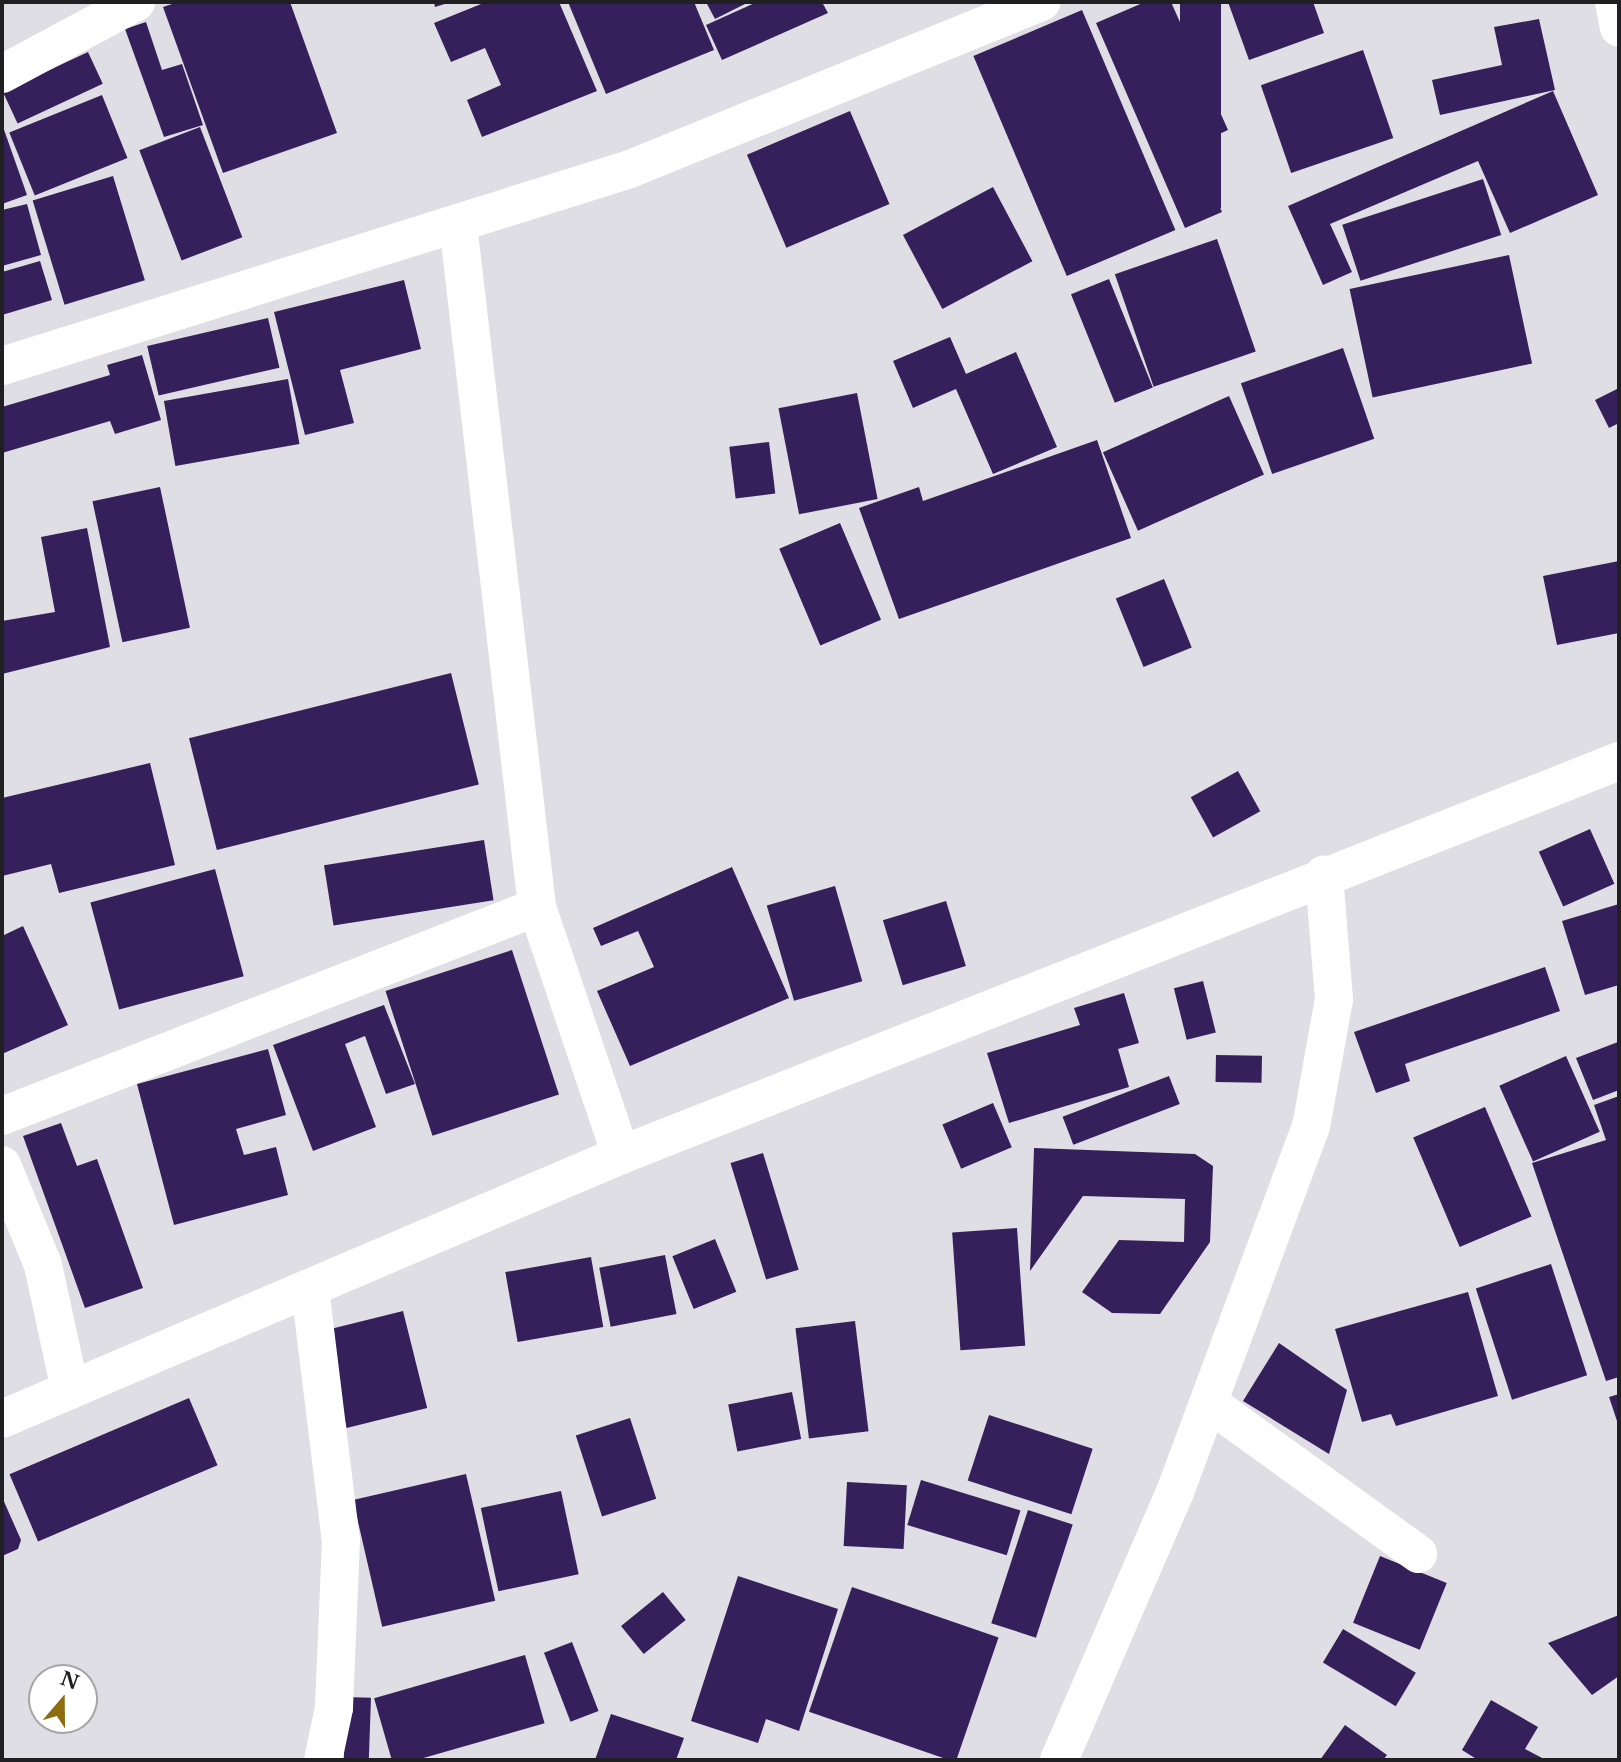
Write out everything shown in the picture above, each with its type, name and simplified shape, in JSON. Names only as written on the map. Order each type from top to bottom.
[{"type":"street","points":[[2,74],[136,2]]},
{"type":"street","points":[[2,366],[630,169],[1041,2]]},
{"type":"street","points":[[1614,2],[1619,29]]},
{"type":"street","points":[[458,224],[537,908],[621,1154]]},
{"type":"street","points":[[2,1419],[621,1154],[1324,874],[1619,761]]},
{"type":"street","points":[[1059,1760],[1209,1402],[1311,1127],[1335,999],[1324,874]]},
{"type":"street","points":[[2,1116],[537,908]]},
{"type":"street","points":[[2,1165],[43,1265],[70,1390]]},
{"type":"street","points":[[310,1289],[341,1540],[334,1709],[323,1760]]},
{"type":"street","points":[[1209,1402],[1418,1554]]},
{"type":"building","points":[[178,2],[290,2],[337,133],[223,173],[163,7]]},
{"type":"building","points":[[434,2],[451,2],[435,7]]},
{"type":"building","points":[[486,2],[559,2],[597,91],[482,137],[467,100],[501,85],[485,48],[451,62],[434,23]]},
{"type":"building","points":[[568,2],[694,2],[714,50],[606,94]]},
{"type":"building","points":[[706,2],[749,2],[715,19]]},
{"type":"building","points":[[757,2],[822,2],[828,13],[722,60],[706,25]]},
{"type":"building","points":[[1145,2],[1171,2],[1228,130],[1193,146],[1222,212],[1185,228],[1096,23]]},
{"type":"building","points":[[1180,2],[1221,2],[1221,208],[1180,208]]},
{"type":"building","points":[[1228,2],[1313,2],[1324,33],[1249,60]]},
{"type":"building","points":[[1082,10],[1175,230],[1067,276],[973,56]]},
{"type":"building","points":[[1539,19],[1555,90],[1440,115],[1432,80],[1502,65],[1494,27]]},
{"type":"building","points":[[146,22],[162,70],[182,64],[203,125],[164,137],[125,29]]},
{"type":"building","points":[[1363,50],[1393,138],[1291,173],[1261,85]]},
{"type":"building","points":[[88,52],[103,84],[18,123],[3,92]]},
{"type":"building","points":[[1553,91],[1598,195],[1510,233],[1478,161],[1330,224],[1352,272],[1323,285],[1288,206]]},
{"type":"building","points":[[102,95],[127,158],[35,196],[9,132]]},
{"type":"building","points":[[850,111],[889,204],[786,248],[747,155]]},
{"type":"building","points":[[2,124],[27,195],[2,204]]},
{"type":"building","points":[[200,127],[242,237],[182,260],[139,150]]},
{"type":"building","points":[[113,176],[145,280],[65,305],[33,201]]},
{"type":"building","points":[[1483,179],[1501,235],[1360,281],[1342,225]]},
{"type":"building","points":[[993,187],[1032,261],[942,309],[903,235]]},
{"type":"building","points":[[27,204],[41,255],[2,266],[2,210]]},
{"type":"building","points":[[1217,239],[1256,352],[1154,387],[1115,274]]},
{"type":"building","points":[[1509,255],[1532,364],[1373,397],[1350,289]]},
{"type":"building","points":[[40,261],[52,300],[2,315],[2,272]]},
{"type":"building","points":[[1109,279],[1153,387],[1115,403],[1071,294]]},
{"type":"building","points":[[404,280],[421,349],[340,370],[354,423],[305,435],[274,312]]},
{"type":"building","points":[[268,318],[279,368],[159,396],[147,346]]},
{"type":"building","points":[[950,337],[966,374],[1016,352],[1057,447],[993,474],[956,389],[913,408],[893,361]]},
{"type":"building","points":[[1343,348],[1374,439],[1272,474],[1241,383]]},
{"type":"building","points":[[142,355],[161,420],[115,434],[110,421],[2,453],[2,407],[110,375],[107,365]]},
{"type":"building","points":[[288,379],[299,444],[175,466],[164,401]]},
{"type":"building","points":[[1619,388],[1619,423],[1609,428],[1595,400]]},
{"type":"building","points":[[857,393],[878,499],[799,514],[778,408]]},
{"type":"building","points":[[1229,396],[1264,475],[1138,531],[1103,452]]},
{"type":"building","points":[[1097,440],[1131,538],[899,619],[859,508],[919,487],[923,501]]},
{"type":"building","points":[[769,442],[775,494],[736,498],[729,447]]},
{"type":"building","points":[[160,487],[190,628],[122,642],[93,501]]},
{"type":"building","points":[[840,523],[881,620],[820,645],[779,549]]},
{"type":"building","points":[[87,528],[110,647],[2,674],[2,621],[55,612],[41,537]]},
{"type":"building","points":[[1619,561],[1619,633],[1557,645],[1543,576]]},
{"type":"building","points":[[1164,579],[1192,648],[1144,667],[1116,598]]},
{"type":"building","points":[[451,673],[479,785],[217,850],[189,738]]},
{"type":"building","points":[[150,763],[175,865],[59,893],[51,864],[2,876],[2,798]]},
{"type":"building","points":[[1238,771],[1260,811],[1213,837],[1191,797]]},
{"type":"building","points":[[1590,829],[1614,884],[1563,907],[1539,852]]},
{"type":"building","points":[[484,840],[494,900],[334,926],[324,865]]},
{"type":"building","points":[[732,867],[789,998],[630,1066],[597,991],[654,967],[638,931],[601,946],[593,928]]},
{"type":"building","points":[[215,869],[244,976],[119,1010],[90,902]]},
{"type":"building","points":[[835,886],[862,981],[794,1001],[767,906]]},
{"type":"building","points":[[946,901],[966,966],[903,985],[883,920]]},
{"type":"building","points":[[1619,904],[1619,985],[1585,995],[1562,921]]},
{"type":"building","points":[[23,926],[68,1025],[2,1054],[2,936]]},
{"type":"building","points":[[512,950],[559,1095],[432,1136],[386,991]]},
{"type":"building","points":[[1545,967],[1560,1011],[1405,1064],[1410,1081],[1376,1093],[1354,1032]]},
{"type":"building","points":[[1203,981],[1216,1032],[1187,1040],[1174,988]]},
{"type":"building","points":[[1124,993],[1139,1043],[1118,1049],[1129,1087],[1009,1123],[987,1053],[1080,1025],[1074,1008]]},
{"type":"building","points":[[384,1005],[415,1084],[386,1094],[365,1036],[345,1044],[376,1127],[313,1151],[273,1045]]},
{"type":"building","points":[[1618,1042],[1619,1090],[1593,1100],[1576,1058]]},
{"type":"building","points":[[268,1049],[286,1115],[236,1129],[244,1155],[276,1147],[288,1195],[174,1225],[137,1084]]},
{"type":"building","points":[[1216,1055],[1262,1056],[1262,1083],[1216,1082]]},
{"type":"building","points":[[1566,1056],[1600,1132],[1533,1162],[1499,1086]]},
{"type":"building","points":[[1169,1076],[1180,1104],[1073,1145],[1063,1117]]},
{"type":"building","points":[[1619,1096],[1619,1377],[1606,1381],[1532,1163],[1606,1140],[1594,1105]]},
{"type":"building","points":[[993,1103],[1012,1147],[961,1169],[942,1124]]},
{"type":"building","points":[[1485,1107],[1531,1217],[1460,1247],[1413,1137]]},
{"type":"building","points":[[61,1123],[77,1166],[97,1159],[143,1288],[85,1308],[23,1136]]},
{"type":"building","points":[[1034,1148],[1195,1154],[1213,1166],[1210,1242],[1160,1314],[1112,1313],[1082,1292],[1119,1240],[1184,1242],[1185,1199],[1083,1196],[1030,1271]]},
{"type":"building","points":[[763,1153],[799,1270],[766,1280],[730,1163]]},
{"type":"building","points":[[1017,1228],[1025,1346],[960,1350],[952,1233]]},
{"type":"building","points":[[715,1239],[736,1292],[694,1309],[672,1256]]},
{"type":"building","points":[[665,1255],[676,1314],[611,1327],[599,1268]]},
{"type":"building","points":[[591,1257],[603,1327],[518,1342],[505,1272]]},
{"type":"building","points":[[1551,1264],[1587,1375],[1512,1400],[1476,1288]]},
{"type":"building","points":[[1468,1292],[1498,1396],[1396,1426],[1391,1414],[1362,1422],[1335,1329]]},
{"type":"building","points":[[403,1311],[427,1408],[347,1428],[322,1331]]},
{"type":"building","points":[[855,1321],[869,1431],[809,1438],[795,1328]]},
{"type":"building","points":[[1279,1343],[1347,1390],[1329,1454],[1243,1401]]},
{"type":"building","points":[[792,1392],[801,1439],[737,1452],[728,1404]]},
{"type":"building","points":[[1619,1394],[1619,1427],[1609,1397]]},
{"type":"building","points":[[189,1398],[218,1465],[38,1541],[10,1474]]},
{"type":"building","points":[[989,1415],[1093,1449],[1071,1514],[968,1481]]},
{"type":"building","points":[[630,1418],[656,1499],[602,1516],[576,1436]]},
{"type":"building","points":[[466,1474],[495,1601],[382,1627],[353,1500]]},
{"type":"building","points":[[921,1480],[1020,1510],[1007,1555],[907,1525]]},
{"type":"building","points":[[847,1482],[907,1485],[904,1549],[844,1546]]},
{"type":"building","points":[[561,1491],[579,1574],[498,1591],[481,1508]]},
{"type":"building","points":[[2,1497],[21,1540],[18,1549],[2,1556]]},
{"type":"building","points":[[1028,1510],[1073,1525],[1036,1638],[991,1623]]},
{"type":"building","points":[[1380,1556],[1447,1583],[1420,1650],[1353,1623]]},
{"type":"building","points":[[738,1576],[838,1609],[799,1731],[766,1719],[758,1743],[691,1721]]},
{"type":"building","points":[[852,1587],[999,1637],[956,1760],[949,1760],[809,1712]]},
{"type":"building","points":[[663,1592],[686,1620],[644,1654],[621,1626]]},
{"type":"building","points":[[1619,1615],[1619,1676],[1592,1695],[1548,1643]]},
{"type":"building","points":[[1343,1629],[1416,1673],[1396,1706],[1323,1662]]},
{"type":"building","points":[[572,1642],[599,1711],[571,1722],[544,1653]]},
{"type":"building","points":[[525,1655],[545,1723],[416,1760],[392,1760],[374,1698]]},
{"type":"building","points":[[346,1697],[371,1698],[369,1760],[344,1760]]},
{"type":"building","points":[[1491,1700],[1538,1727],[1525,1749],[1546,1760],[1478,1760],[1462,1750]]},
{"type":"building","points":[[611,1714],[684,1738],[676,1760],[595,1760]]},
{"type":"building","points":[[1345,1725],[1387,1755],[1383,1760],[1320,1760]]}]
